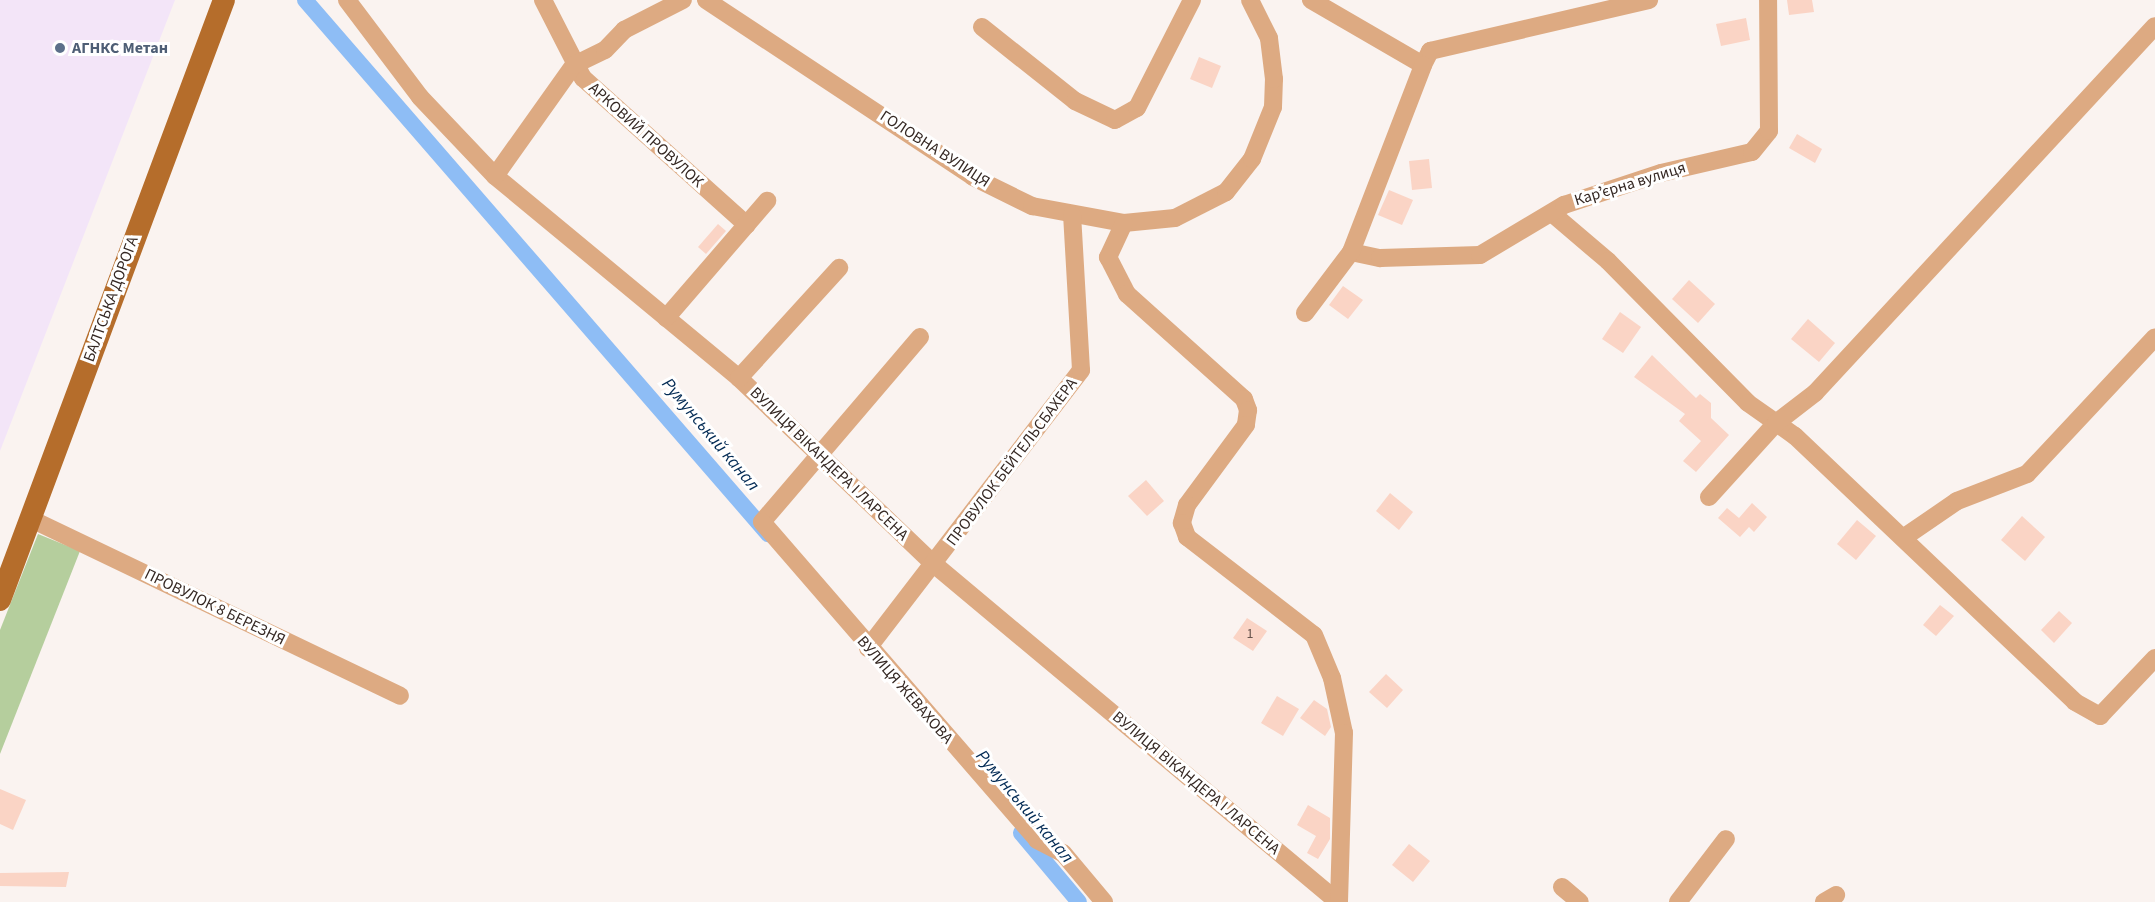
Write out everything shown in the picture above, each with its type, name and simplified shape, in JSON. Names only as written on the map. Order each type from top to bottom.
[{"type":"main road","name":"БАЛТСЬКА ДОРОГА","points":[[0,599],[224,0]]},
{"type":"street","name":"ВУЛИЦЯ ВІКАНДЕРА І ЛАРСЕНА","points":[[346,0],[420,97],[495,176],[739,378],[817,455],[935,565],[1339,902]]},
{"type":"street","name":"АРКОВИЙ ПРОВУЛОК","points":[[543,0],[574,65],[747,225]]},
{"type":"street","points":[[495,176],[574,65],[605,50],[624,30],[683,0]]},
{"type":"street","name":"ГОЛОВНА ВУЛИЦЯ","points":[[706,0],[973,177],[1032,206],[1124,223],[1175,218],[1227,192],[1252,159],[1273,107],[1274,79],[1269,38],[1250,0]]},
{"type":"street","points":[[982,27],[1075,101],[1115,120],[1137,108],[1192,0]]},
{"type":"street","points":[[1311,0],[1423,65]]},
{"type":"street","points":[[1305,314],[1351,252],[1430,51],[1649,0]]},
{"type":"street","name":"Карʼєрна вулиця","points":[[1351,252],[1380,258],[1463,259],[1480,255],[1554,215],[1564,205],[1623,184],[1752,152],[1769,131],[1768,0]]},
{"type":"street","points":[[1710,497],[1776,423],[1815,393],[2155,26]]},
{"type":"street","points":[[666,318],[767,201]]},
{"type":"street","name":"ПРОВУЛОК БЕЙТЕЛЬСБАХЕРА","points":[[868,648],[935,565],[1081,370],[1072,215]]},
{"type":"street","points":[[1554,215],[1608,261],[1748,403],[1776,423],[1903,538],[2047,678],[2100,716],[2155,657]]},
{"type":"street","points":[[1124,223],[1108,257],[1128,294],[1244,399],[1248,410],[1246,425],[1187,506],[1182,523],[1187,537],[1314,635],[1332,678],[1344,733],[1339,902]]},
{"type":"street","points":[[739,378],[839,268]]},
{"type":"street","points":[[817,455],[920,337]]},
{"type":"street","points":[[1903,538],[1957,501],[2027,474],[2155,337]]},
{"type":"street","name":"ВУЛИЦЯ ЖЕВАХОВА","points":[[817,455],[762,522],[868,648],[1037,840],[1063,853],[1104,902]]},
{"type":"street","name":"ПРОВУЛОК 8 БЕРЕЗНЯ","points":[[31,519],[400,696]]},
{"type":"street","points":[[1678,902],[1726,838]]},
{"type":"street","points":[[1562,887],[1580,902]]},
{"type":"shaded area","points":[[0,0],[175,0],[0,451]]},
{"type":"green space","points":[[38,534],[80,551],[0,754],[0,630]]},
{"type":"building","points":[[1787,0],[1812,0],[1814,12],[1789,15]]},
{"type":"building","points":[[1746,18],[1750,40],[1721,46],[1716,24]]},
{"type":"building","points":[[1199,57],[1221,66],[1212,88],[1190,79]]},
{"type":"building","points":[[1797,134],[1822,149],[1815,163],[1789,148]]},
{"type":"building","points":[[1429,159],[1432,188],[1412,190],[1409,161]]},
{"type":"building","points":[[1389,190],[1413,200],[1402,225],[1378,215]]},
{"type":"building","points":[[718,224],[726,231],[706,254],[698,247]]},
{"type":"building","points":[[1689,280],[1715,304],[1698,323],[1672,299]]},
{"type":"building","points":[[1343,286],[1363,300],[1348,319],[1329,305]]},
{"type":"building","points":[[1620,312],[1641,327],[1623,353],[1602,339]]},
{"type":"building","points":[[1808,319],[1835,343],[1819,362],[1791,339]]},
{"type":"building","points":[[1652,355],[1696,398],[1700,394],[1711,403],[1711,418],[1729,435],[1696,472],[1683,461],[1701,441],[1679,421],[1685,414],[1634,377]]},
{"type":"building","points":[[1146,480],[1164,501],[1147,516],[1128,496]]},
{"type":"building","points":[[1390,493],[1413,512],[1399,530],[1376,511]]},
{"type":"building","points":[[1752,503],[1767,517],[1754,532],[1749,527],[1740,537],[1718,518],[1727,508],[1739,518]]},
{"type":"building","points":[[2022,516],[2045,537],[2025,561],[2001,540]]},
{"type":"building","points":[[1857,520],[1876,536],[1856,560],[1837,544]]},
{"type":"building","points":[[1940,605],[1954,616],[1936,636],[1923,625]]},
{"type":"building","points":[[2059,611],[2072,623],[2054,643],[2041,630]]},
{"type":"building","points":[[1247,618],[1267,631],[1253,651],[1233,638]]},
{"type":"building","points":[[1386,674],[1403,690],[1387,708],[1369,692]]},
{"type":"building","points":[[1277,696],[1299,709],[1283,736],[1261,723]]},
{"type":"building","points":[[1314,700],[1327,709],[1331,727],[1325,736],[1300,718]]},
{"type":"building","points":[[0,789],[26,800],[13,830],[0,824]]},
{"type":"building","points":[[1308,805],[1330,818],[1330,839],[1318,859],[1307,853],[1316,836],[1297,825]]},
{"type":"building","points":[[1409,844],[1430,861],[1413,882],[1392,865]]},
{"type":"building","points":[[69,872],[66,887],[0,886],[0,873]]},
{"type":"waterway","name":"Румунський канал","points":[[305,0],[768,534]]},
{"type":"waterway","name":"Румунський канал","points":[[1021,833],[1079,902]]},
{"type":"place","name":"АГНКС Метан","points":[[60,48]]}]
